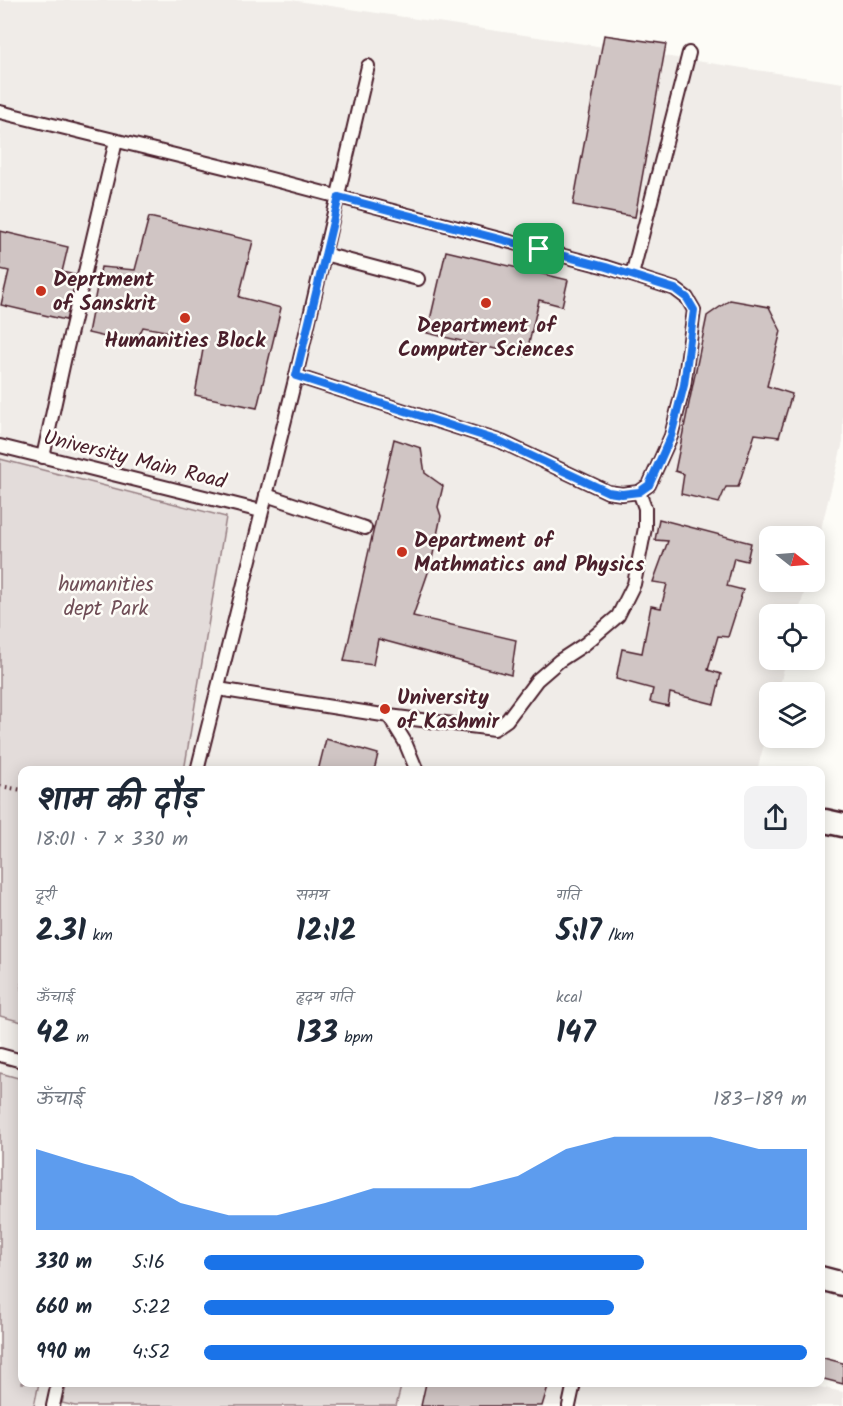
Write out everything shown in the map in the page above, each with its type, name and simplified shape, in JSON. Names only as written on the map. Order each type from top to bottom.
[{"type":"street","points":[[825,1279],[843,1284]]},
{"type":"lane","points":[[632,275],[689,53]]},
{"type":"lane","points":[[198,766],[296,376],[368,66]]},
{"type":"lane","points":[[0,112],[244,172],[632,275],[675,289],[687,298],[694,310],[684,385],[671,436],[649,485],[639,492],[622,494],[608,492],[502,442],[296,376]]},
{"type":"lane","points":[[43,457],[117,141]]},
{"type":"lane","points":[[324,254],[418,279]]},
{"type":"lane","name":"University Main Road","points":[[0,446],[261,511]]},
{"type":"lane","points":[[218,689],[389,716],[494,729],[507,720],[537,680],[618,616],[634,585],[645,528],[645,508],[639,492]]},
{"type":"lane","points":[[266,495],[365,528]]},
{"type":"lane","points":[[389,716],[405,742],[415,766]]},
{"type":"lane","points":[[0,1055],[18,1059]]},
{"type":"lane","points":[[53,1406],[57,1387]]},
{"type":"lane","points":[[569,1406],[573,1387]]},
{"type":"path","points":[[0,786],[18,789]]},
{"type":"shaded area","name":"University of Kashmir","points":[[0,0],[291,0],[843,83],[843,442],[822,526],[759,526],[759,592],[804,592],[801,604],[759,604],[759,670],[784,670],[781,682],[759,682],[759,748],[763,748],[758,766],[18,766],[18,1387],[820,1387],[843,1392],[843,1406],[0,1406]]},
{"type":"green space","name":"humanities dept Park","points":[[0,459],[226,517],[185,766],[18,766],[18,1021],[0,1016]]},
{"type":"green space","points":[[0,1073],[18,1078],[18,1387],[38,1387],[34,1406],[0,1406]]},
{"type":"green space","points":[[66,1387],[401,1387],[396,1406],[75,1406],[62,1403]]},
{"type":"building","points":[[604,35],[666,44],[635,217],[573,205]]},
{"type":"building","name":"Humanities Block","points":[[149,217],[253,241],[239,297],[281,308],[257,408],[195,395],[205,338],[143,327],[135,344],[88,333],[101,267],[135,270]]},
{"type":"building","name":"Deprtment of Sanskrit","points":[[0,231],[68,247],[62,272],[80,276],[70,321],[1,305],[9,271],[0,269]]},
{"type":"building","name":"Department of Computer Sciences","points":[[446,251],[568,280],[562,306],[539,300],[526,356],[427,333]]},
{"type":"building","points":[[730,300],[769,307],[781,331],[767,386],[792,394],[779,437],[755,434],[738,487],[726,487],[719,503],[681,494],[684,474],[675,471],[707,316]]},
{"type":"building","name":"Department of Mathmatics and Physics","points":[[394,439],[421,448],[425,473],[443,486],[438,507],[441,516],[431,564],[413,616],[516,640],[511,675],[378,639],[373,665],[344,661]]},
{"type":"building","points":[[659,519],[751,543],[747,561],[734,558],[727,586],[743,590],[728,637],[718,636],[708,670],[721,674],[714,704],[670,693],[668,706],[650,702],[653,689],[616,679],[622,649],[642,653],[651,606],[661,608],[667,584],[653,582],[668,541],[655,540]]},
{"type":"building","points":[[326,739],[378,754],[375,766],[319,766]]},
{"type":"building","points":[[825,1358],[843,1363],[843,1384],[825,1379]]},
{"type":"building","points":[[425,1387],[548,1387],[542,1406],[421,1406]]},
{"type":"place","name":"Deprtment of Sanskrit","points":[[41,291]]},
{"type":"place","name":"Department of Computer Sciences","points":[[486,303]]},
{"type":"place","name":"Humanities Block","points":[[185,318]]},
{"type":"place","name":"Department of Mathmatics and Physics","points":[[402,552]]},
{"type":"place","name":"University of Kashmir","points":[[385,709]]},
{"type":"route","points":[[339,197],[539,249],[675,289],[687,298],[694,310],[684,385],[671,436],[649,485],[639,492],[622,494],[608,492],[502,442],[296,376],[339,197]]}]
